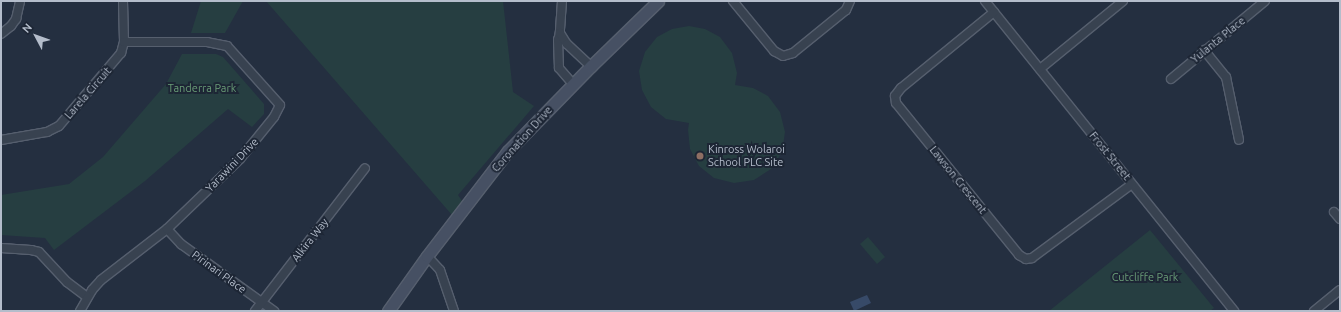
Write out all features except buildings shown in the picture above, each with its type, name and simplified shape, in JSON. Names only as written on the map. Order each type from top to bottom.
[{"type":"main road","name":"Coronation Drive","points":[[388,311],[427,256],[508,151],[591,66],[658,1]]},
{"type":"street","points":[[1,34],[16,19],[20,1]]},
{"type":"street","name":"Larela Circuit","points":[[1,140],[47,132],[56,128],[118,57],[124,42],[123,1]]},
{"type":"street","points":[[562,1],[560,33],[558,40],[559,68],[573,84]]},
{"type":"street","points":[[733,1],[774,51],[784,56],[793,53],[846,10],[850,1]]},
{"type":"street","name":"Frost Street","points":[[985,1],[1234,311]]},
{"type":"street","points":[[1040,69],[1123,1]]},
{"type":"street","name":"Yulanta Place","points":[[1171,79],[1204,50],[1266,1]]},
{"type":"street","name":"Lawson Crescent","points":[[994,12],[901,88],[895,96],[896,103],[1019,255],[1026,259],[1032,258],[1132,184]]},
{"type":"street","points":[[560,33],[567,44],[591,66]]},
{"type":"street","name":"Yarawini Drive","points":[[80,311],[88,296],[105,276],[167,229],[249,150],[274,117],[280,105],[227,46],[207,42],[124,42]]},
{"type":"street","points":[[1204,50],[1226,77],[1239,140]]},
{"type":"street","name":"Alkira Way","points":[[255,311],[365,168]]},
{"type":"street","points":[[1334,212],[1340,219]]},
{"type":"street","name":"Pirinari Place","points":[[167,229],[181,244],[274,311]]},
{"type":"street","points":[[1,248],[39,252],[68,282],[88,296]]},
{"type":"street","points":[[427,256],[440,270],[454,311]]},
{"type":"street","points":[[1314,311],[1340,290]]},
{"type":"green space","points":[[201,1],[243,1],[225,33],[191,33]]},
{"type":"green space","points":[[266,1],[503,1],[513,92],[534,106],[458,195],[462,201],[452,215]]},
{"type":"green space","points":[[689,26],[705,29],[720,37],[732,53],[737,73],[735,85],[753,88],[768,96],[780,112],[785,132],[782,152],[771,169],[754,180],[734,183],[714,178],[699,166],[690,149],[688,130],[689,123],[666,119],[651,107],[642,90],[639,71],[645,52],[657,37],[672,29]]},
{"type":"green space","name":"Tanderra Park","points":[[182,54],[216,54],[223,57],[264,104],[264,114],[252,127],[228,109],[145,181],[54,250],[45,238],[1,235],[1,195],[69,184],[103,157],[166,84]]},
{"type":"green space","name":"Cutcliffe Park","points":[[1150,230],[1214,308],[1210,311],[1049,311]]},
{"type":"green space","points":[[868,237],[885,257],[877,264],[860,244]]},
{"type":"water","points":[[867,295],[871,303],[854,311],[850,302]]},
{"type":"place","name":"Kinross Wolaroi School PLC Site","points":[[700,156]]}]
